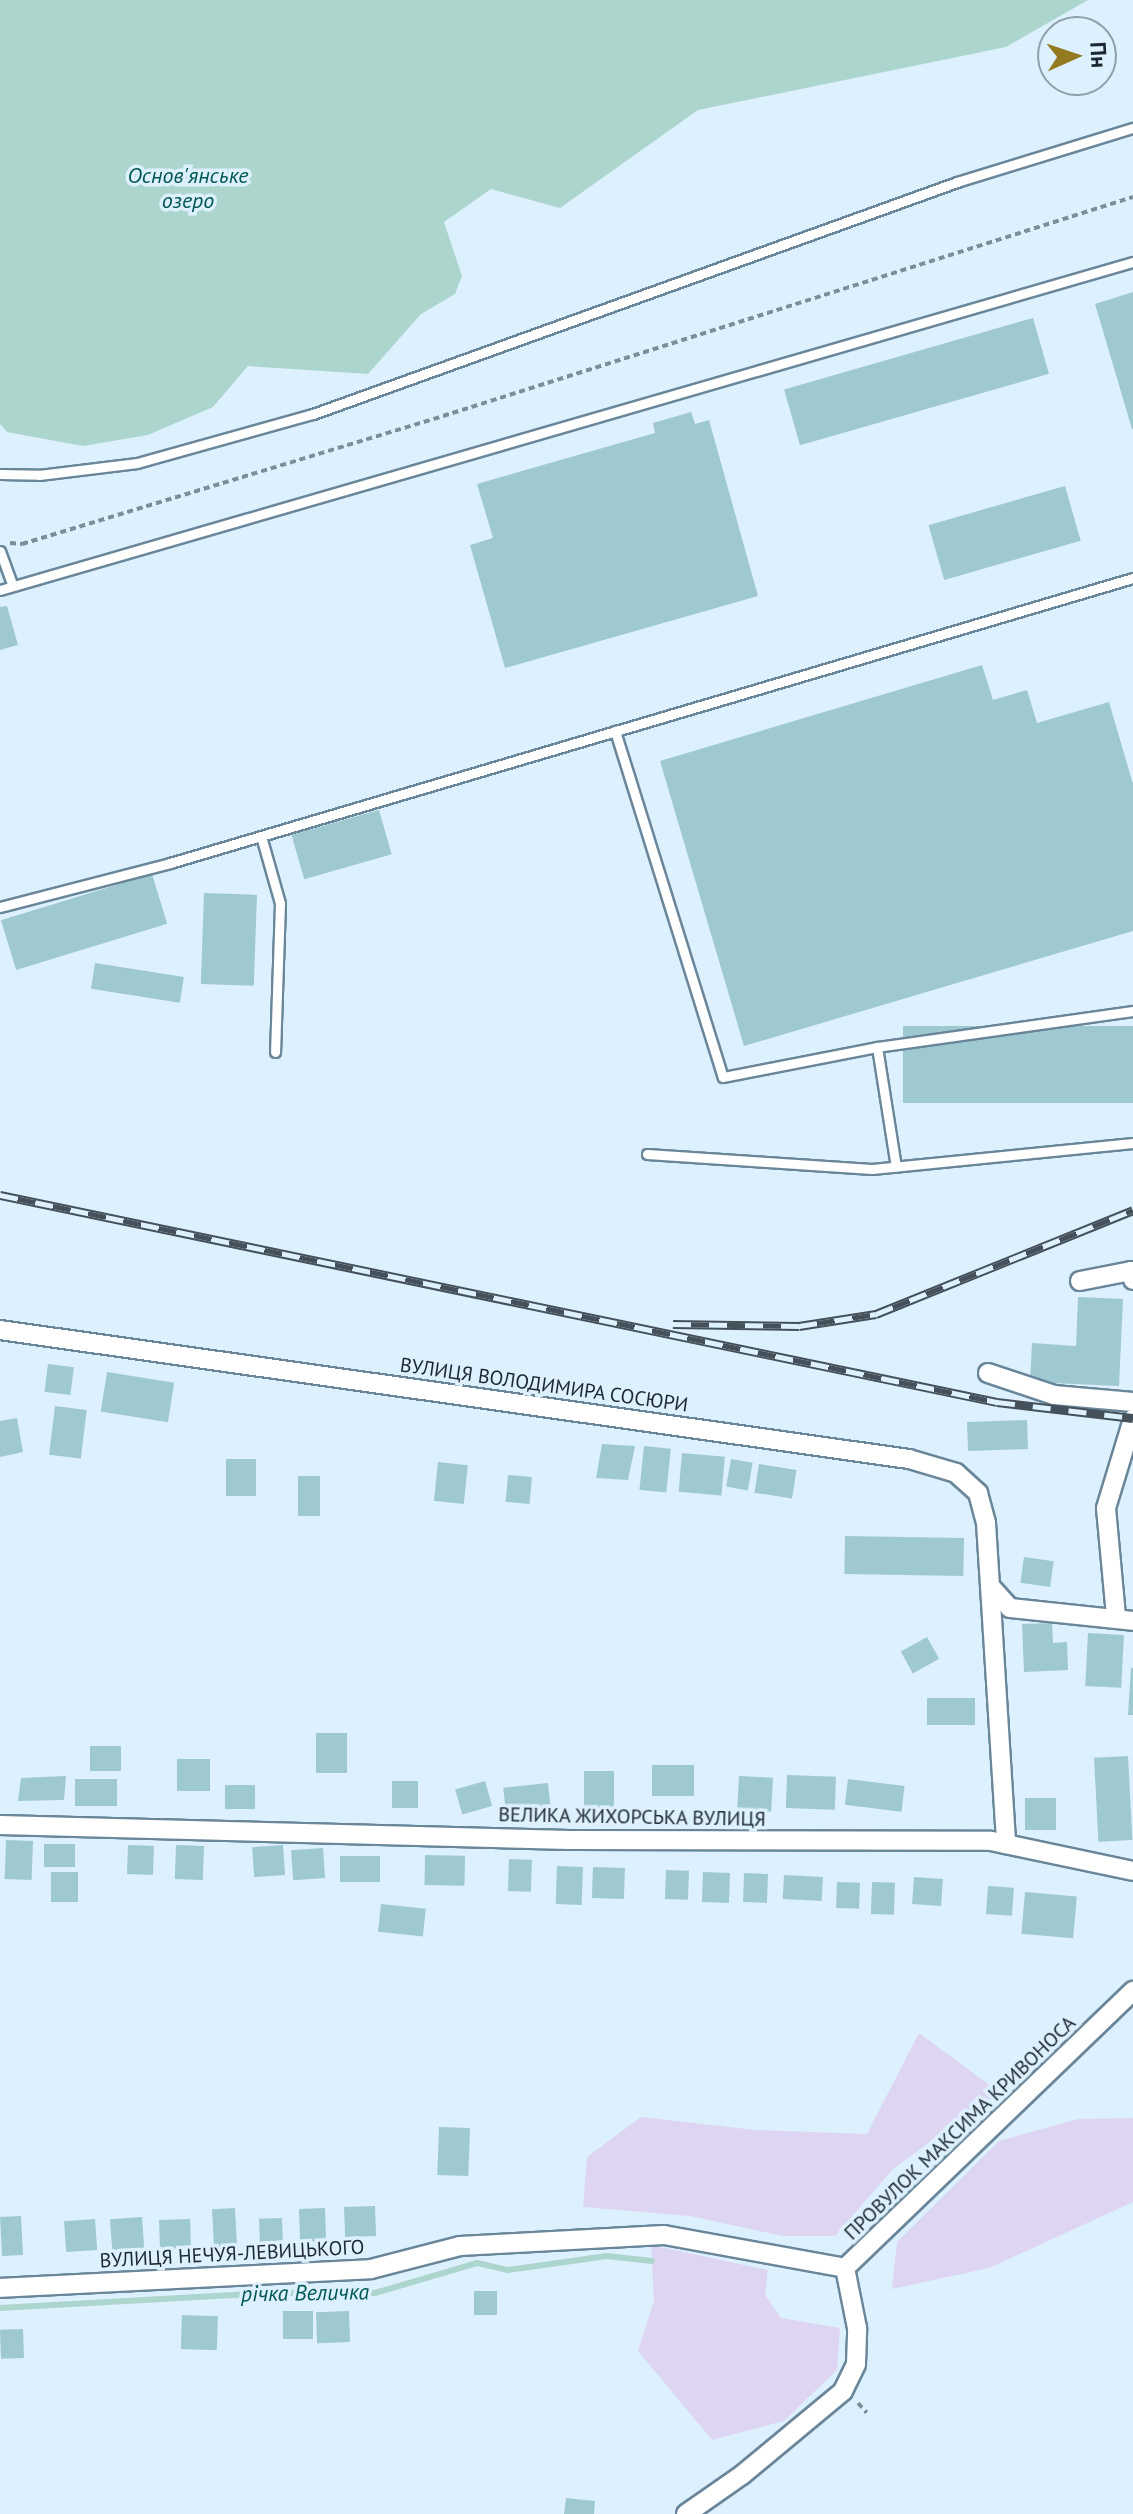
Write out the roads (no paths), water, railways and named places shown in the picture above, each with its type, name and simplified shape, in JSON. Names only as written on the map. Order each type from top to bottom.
[{"type":"street","points":[[1080,1281],[1131,1271],[1133,1280]]},
{"type":"street","name":"ВУЛИЦЯ ВОЛОДИМИРА СОСЮРИ","points":[[0,1330],[909,1459],[956,1473],[978,1493],[991,1587]]},
{"type":"street","points":[[988,1373],[1054,1395],[1133,1402]]},
{"type":"street","points":[[991,1587],[1010,1608],[1124,1618],[1106,1508],[1133,1419]]},
{"type":"street","points":[[991,1587],[1006,1844]]},
{"type":"street","name":"ВЕЛИКА ЖИХОРСЬКА ВУЛИЦЯ","points":[[0,1825],[570,1840],[1006,1844],[1133,1871]]},
{"type":"street","name":"ПРОВУЛОК МАКСИМА КРИВОНОСА","points":[[686,2514],[742,2475],[843,2391],[856,2364],[857,2328],[845,2268],[1133,1991]]},
{"type":"street","name":"ВУЛИЦЯ НЕЧУЯ-ЛЕВИЦЬКОГО","points":[[0,2288],[371,2269],[460,2246],[664,2235],[845,2268]]},
{"type":"lane","points":[[0,474],[39,475],[137,463],[313,414],[957,182],[1133,128]]},
{"type":"lane","points":[[0,590],[1133,262]]},
{"type":"lane","points":[[0,548],[13,586]]},
{"type":"lane","points":[[0,907],[261,836],[1133,578]]},
{"type":"lane","points":[[615,731],[723,1077],[877,1047],[1133,1011]]},
{"type":"lane","points":[[261,836],[280,903],[275,1052]]},
{"type":"lane","points":[[877,1047],[896,1167]]},
{"type":"lane","points":[[647,1154],[896,1167],[1133,1143]]},
{"type":"water","name":"Основ'янське озеро","points":[[0,0],[1088,0],[1060,16],[1037,16],[1037,29],[1006,47],[698,110],[560,208],[491,189],[444,222],[462,276],[455,294],[421,314],[368,374],[248,366],[213,407],[148,435],[83,446],[7,432],[0,424]]},
{"type":"waterway","name":"річка Величка","points":[[0,2308],[267,2293],[375,2293],[477,2263],[508,2270],[607,2256],[652,2261]]},
{"type":"railway","points":[[0,1195],[997,1402],[1133,1418]]},
{"type":"railway","points":[[673,1324],[799,1326],[876,1314],[1133,1210]]}]
